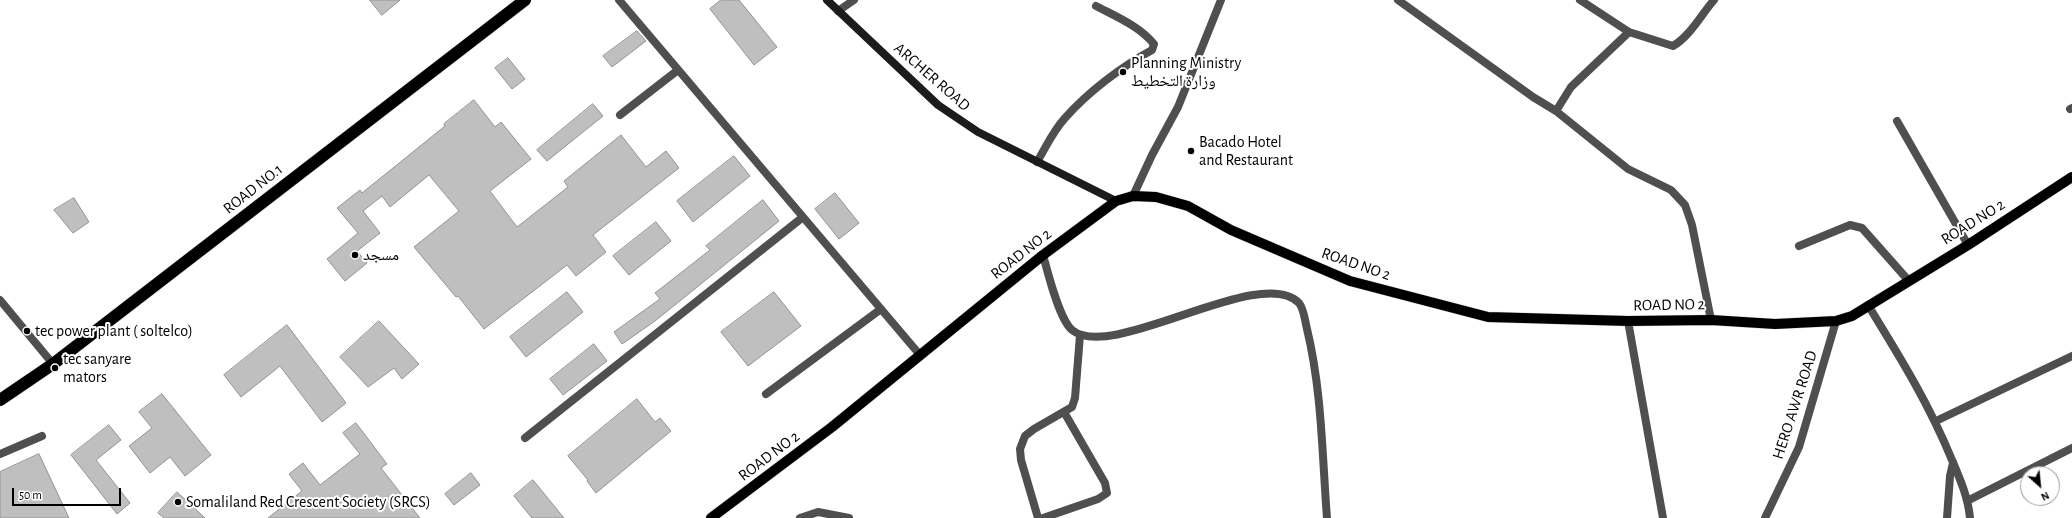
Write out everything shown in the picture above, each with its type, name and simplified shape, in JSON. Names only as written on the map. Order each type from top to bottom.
[{"type":"highway","name":"ROAD NO.1","points":[[0,400],[53,364],[517,2]]},
{"type":"main road","name":"ARCHER ROAD","points":[[827,0],[938,105],[978,132],[1116,201]]},
{"type":"main road","name":"ROAD NO 2","points":[[711,518],[832,427],[1043,255],[1116,201],[1133,196],[1156,197],[1188,206],[1231,230],[1350,281],[1488,317],[1628,321],[1711,320],[1775,324],[1836,322],[1852,316],[1908,280],[1968,245],[2072,177]]},
{"type":"street","points":[[619,0],[920,355]]},
{"type":"street","points":[[838,11],[854,0]]},
{"type":"street","points":[[1133,196],[1152,155],[1178,107],[1222,0]]},
{"type":"street","points":[[1398,0],[1533,98],[1556,111],[1628,169],[1671,190],[1685,205],[1692,225],[1711,320]]},
{"type":"street","points":[[1580,0],[1629,32],[1673,46],[1684,40],[1698,19],[1714,0]]},
{"type":"street","points":[[1037,162],[1065,117],[1104,81],[1133,60],[1152,50],[1154,44],[1132,24],[1096,6]]},
{"type":"street","points":[[1556,111],[1571,88],[1629,32]]},
{"type":"street","points":[[620,115],[678,70]]},
{"type":"street","points":[[1897,121],[1968,245]]},
{"type":"street","points":[[525,438],[803,217]]},
{"type":"street","points":[[1799,246],[1850,225],[1862,228],[1908,280]]},
{"type":"street","points":[[1043,255],[1065,320],[1071,330],[1080,335],[1112,335],[1159,323],[1244,296],[1272,293],[1288,296],[1299,303],[1304,313],[1316,364],[1323,435],[1327,518]]},
{"type":"street","points":[[0,300],[53,364]]},
{"type":"street","points":[[1868,305],[1907,368],[1936,421],[1967,501],[1970,518]]},
{"type":"street","points":[[766,394],[881,309]]},
{"type":"street","points":[[1628,321],[1663,518]]},
{"type":"street","name":"HERO AWR ROAD","points":[[1765,518],[1799,447],[1836,322]]},
{"type":"street","points":[[1038,518],[1021,460],[1020,449],[1025,436],[1034,429],[1072,407],[1075,398],[1080,335]]},
{"type":"street","points":[[1936,421],[2072,356]]},
{"type":"street","points":[[1042,518],[1098,499],[1107,492],[1105,483],[1064,412]]},
{"type":"street","points":[[0,454],[42,436]]},
{"type":"street","points":[[1967,501],[2072,448]]},
{"type":"street","points":[[1947,518],[1950,476],[1953,463]]},
{"type":"street","points":[[800,518],[818,512],[849,518]]},
{"type":"building","points":[[370,0],[400,0],[382,15]]},
{"type":"building","points":[[721,0],[739,0],[777,47],[754,65],[710,9]]},
{"type":"building","points":[[637,31],[646,41],[612,67],[603,56]]},
{"type":"building","points":[[508,58],[525,79],[512,89],[495,68]]},
{"type":"building","points":[[474,100],[495,127],[501,122],[531,159],[490,191],[517,227],[568,187],[564,181],[621,135],[646,167],[666,151],[679,168],[593,235],[606,252],[576,276],[567,265],[484,329],[458,296],[456,297],[414,247],[459,211],[429,175],[390,207],[382,196],[363,211],[380,233],[357,251],[367,263],[345,281],[327,259],[358,233],[337,208],[360,190],[362,193],[445,126],[444,124]]},
{"type":"building","points":[[593,104],[603,116],[547,161],[537,150]]},
{"type":"building","points":[[734,156],[750,176],[693,222],[677,201]]},
{"type":"building","points":[[835,193],[859,223],[839,239],[815,209]]},
{"type":"building","points":[[74,198],[89,222],[73,233],[54,210]]},
{"type":"building","points":[[763,200],[779,221],[655,321],[622,344],[614,332],[660,299],[655,293],[710,250],[706,246]]},
{"type":"building","points":[[656,222],[671,241],[629,275],[613,256]]},
{"type":"building","points":[[567,292],[583,312],[526,357],[510,337]]},
{"type":"building","points":[[774,292],[801,326],[748,366],[721,332]]},
{"type":"building","points":[[379,321],[419,364],[402,379],[394,368],[368,387],[340,357]]},
{"type":"building","points":[[287,325],[346,403],[322,422],[280,366],[241,397],[224,375]]},
{"type":"building","points":[[594,344],[607,361],[563,395],[550,379]]},
{"type":"building","points":[[162,394],[211,455],[185,476],[170,457],[150,473],[129,446],[152,428],[139,412]]},
{"type":"building","points":[[637,399],[655,422],[660,418],[671,431],[596,493],[587,481],[588,480],[568,456]]},
{"type":"building","points":[[356,423],[387,464],[381,468],[420,518],[268,518],[302,491],[289,474],[303,463],[320,485],[360,454],[343,433]]},
{"type":"building","points":[[109,425],[121,440],[96,460],[130,503],[117,514],[71,455]]},
{"type":"building","points":[[39,454],[69,518],[0,518],[0,472]]},
{"type":"building","points":[[471,473],[480,485],[454,505],[445,494]]},
{"type":"building","points":[[533,480],[564,518],[532,518],[514,496]]},
{"type":"building","name":"Somaliland Red Crescent Society (SRCS)","points":[[177,492],[205,518],[164,518],[158,513]]},
{"type":"place","name":"Planning Ministry وزارة التخطيط","points":[[1123,72]]},
{"type":"place","name":"Bacado Hotel and Restaurant","points":[[1191,151]]},
{"type":"place","name":"مسجد","points":[[355,255]]},
{"type":"place","name":"tec power plant ( soltelco)","points":[[27,331]]},
{"type":"place","name":"tec sanyare mators","points":[[55,368]]},
{"type":"place","name":"Somaliland Red Crescent Society (SRCS)","points":[[178,502]]}]
